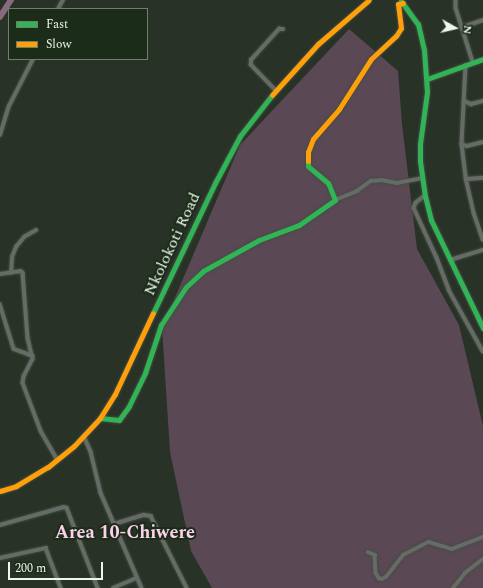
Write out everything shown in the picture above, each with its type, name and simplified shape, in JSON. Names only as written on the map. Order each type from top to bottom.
[{"type":"main road","name":"Nkolokoti Road","points":[[0,491],[16,486],[48,467],[84,436],[100,418],[115,394],[229,154],[256,114],[275,90],[318,44],[369,0]]},
{"type":"main road","points":[[100,418],[119,420],[129,406],[145,373],[161,325],[186,287],[203,271],[259,240],[306,221],[334,200],[328,183],[308,166],[307,157],[310,146],[313,139],[339,109],[371,59],[396,36],[401,28],[398,4],[402,1],[415,18],[420,29],[427,79],[420,144],[422,178],[425,196],[431,220],[483,328]]},
{"type":"main road","points":[[427,79],[483,59]]},
{"type":"street","points":[[456,0],[473,62]]},
{"type":"street","points":[[463,27],[483,20]]},
{"type":"street","points":[[275,90],[251,65],[251,60],[279,29],[283,28]]},
{"type":"street","points":[[0,135],[8,106],[32,60]]},
{"type":"street","points":[[466,65],[462,144],[474,213],[483,238]]},
{"type":"street","points":[[465,101],[471,104],[483,101]]},
{"type":"street","points":[[462,144],[467,146],[483,142]]},
{"type":"street","points":[[334,200],[357,192],[371,181],[382,180],[397,183],[422,178]]},
{"type":"street","points":[[467,179],[483,178]]},
{"type":"street","points":[[425,196],[416,202],[414,208],[437,258],[449,290],[483,351]]},
{"type":"street","points":[[11,273],[12,257],[16,247],[24,237],[36,230]]},
{"type":"street","points":[[449,260],[483,250]]},
{"type":"street","points":[[0,274],[21,271],[23,273],[28,338],[33,361],[24,377],[23,383],[41,431],[57,459]]},
{"type":"street","points":[[0,304],[14,348],[32,356]]},
{"type":"street","points":[[84,436],[91,452],[101,493],[136,578],[142,588]]},
{"type":"street","points":[[0,525],[64,507],[67,508],[98,588]]},
{"type":"street","points":[[114,524],[144,515],[150,516],[187,588]]},
{"type":"street","points":[[368,552],[375,555],[376,573],[378,578],[382,579],[386,577],[403,554],[429,542],[452,549],[483,537]]},
{"type":"street","points":[[0,558],[46,548],[61,588]]},
{"type":"street","points":[[453,588],[465,573],[483,559]]},
{"type":"street","points":[[113,588],[136,578]]},
{"type":"shaded area","points":[[349,29],[398,71],[402,124],[417,249],[459,325],[483,426],[483,588],[212,588],[191,551],[170,452],[162,328],[240,145]]},
{"type":"waterway","points":[[0,17],[11,0]]},
{"type":"traffic: fast","points":[[401,1],[418,24],[424,50],[427,92],[420,144],[420,161],[425,196],[431,220],[483,328]]},
{"type":"traffic: fast","points":[[427,79],[483,59]]},
{"type":"traffic: fast","points":[[153,313],[215,183],[240,136],[272,95]]},
{"type":"traffic: fast","points":[[100,418],[119,420],[129,406],[145,373],[161,325],[186,287],[203,271],[259,240],[299,225],[335,200],[328,183],[308,166],[308,161]]},
{"type":"traffic: slow","points":[[272,95],[318,44],[369,0]]},
{"type":"traffic: slow","points":[[308,161],[308,152],[313,139],[339,109],[371,59],[396,36],[401,28],[398,4],[403,3]]},
{"type":"traffic: slow","points":[[0,491],[16,486],[48,467],[74,446],[100,418],[115,394],[153,313]]},
{"type":"district","name":"Area 10-Chiwere","points":[[125,533]]}]
